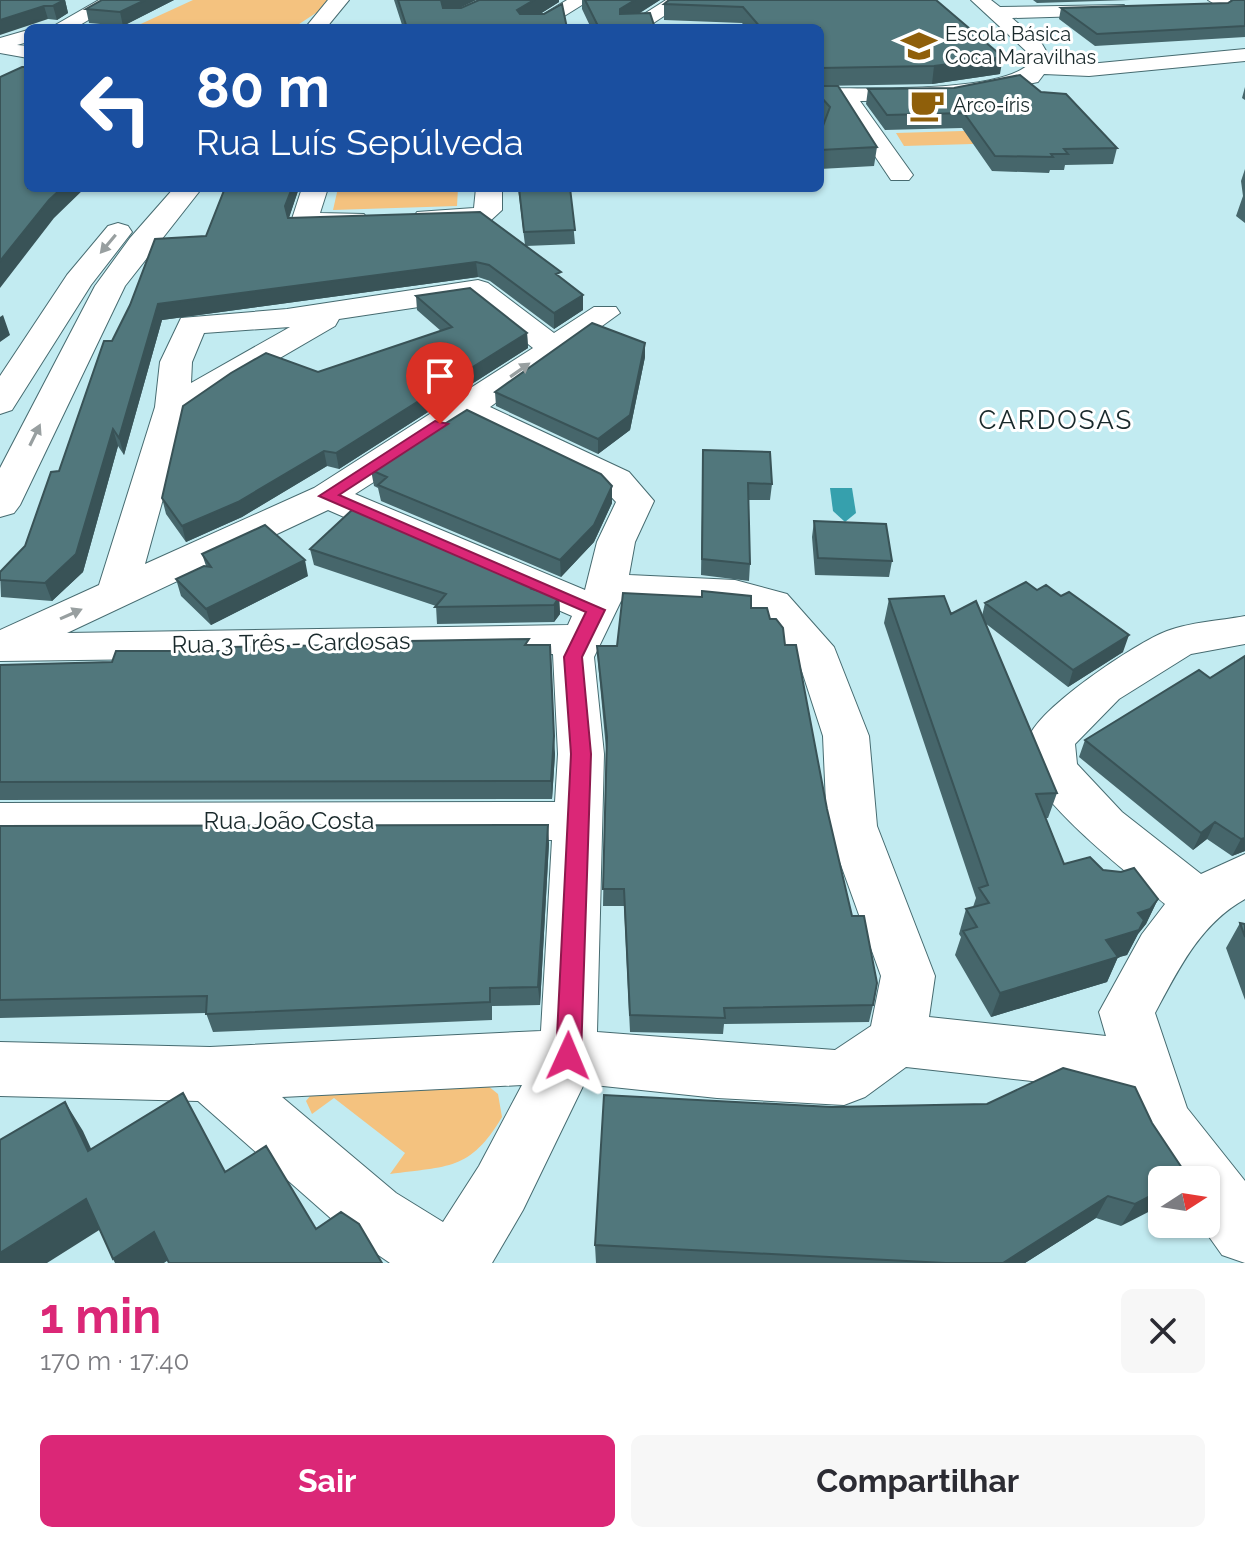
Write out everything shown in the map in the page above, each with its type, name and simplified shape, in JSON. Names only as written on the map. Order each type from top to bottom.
[{"type":"main road","points":[[318,24],[339,0]]},
{"type":"main road","points":[[340,24],[357,0]]},
{"type":"main road","points":[[0,403],[78,281],[130,218],[158,192]]},
{"type":"main road","points":[[0,505],[110,286],[140,244],[186,192]]},
{"type":"street","points":[[538,24],[581,0]]},
{"type":"street","points":[[639,24],[679,0]]},
{"type":"street","points":[[1195,6],[1221,2],[1245,17]]},
{"type":"street","points":[[66,4],[104,4]]},
{"type":"street","points":[[54,24],[104,4]]},
{"type":"street","points":[[67,24],[104,4]]},
{"type":"street","points":[[996,4],[1135,8]]},
{"type":"street","points":[[824,95],[951,93],[1030,77],[1042,63],[1035,48],[996,4]]},
{"type":"street","points":[[1039,67],[1089,70],[1245,55]]},
{"type":"street","points":[[845,95],[900,175]]},
{"type":"street","points":[[314,192],[304,222],[480,216],[489,210],[489,192]]},
{"type":"street","points":[[117,593],[172,407],[176,362],[192,325],[342,310],[478,289],[552,347]]},
{"type":"street","points":[[172,407],[342,310]]},
{"type":"street","points":[[0,648],[327,496],[466,408],[605,313]]},
{"type":"street","points":[[455,1263],[501,1188],[568,1056],[581,754],[573,657],[595,612],[616,542],[635,501],[616,480],[466,408]]},
{"type":"street","points":[[327,496],[595,612]]},
{"type":"street","name":"Rua 3 Três - Cardosas","points":[[0,648],[595,612],[735,593],[773,603],[819,657],[846,736],[852,826],[908,976],[897,1040]]},
{"type":"street","points":[[1194,1166],[1162,1124],[1127,1012],[1176,924],[1222,889],[1105,826],[1054,770],[1051,740],[1103,688],[1179,642],[1245,630]]},
{"type":"street","name":"Rua João Costa","points":[[0,822],[577,821]]},
{"type":"street","points":[[0,1069],[210,1074],[568,1056],[717,1071],[844,1078],[897,1040],[1144,1067]]},
{"type":"street","points":[[210,1074],[374,1215],[447,1263]]},
{"type":"street","points":[[1220,1199],[1245,1232]]},
{"type":"shaded area","points":[[193,0],[328,0],[319,11],[299,24],[141,24]]},
{"type":"shaded area","points":[[995,130],[1006,143],[904,146],[896,133]]},
{"type":"shaded area","points":[[337,192],[458,192],[457,206],[333,210]]},
{"type":"shaded area","points":[[482,1081],[498,1094],[502,1117],[479,1148],[456,1163],[390,1174],[405,1153],[334,1098],[312,1114],[306,1101],[319,1085]]},
{"type":"water","points":[[830,488],[852,488],[856,513],[845,522],[833,511]]},
{"type":"building","points":[[0,0],[64,0],[53,6],[0,20]]},
{"type":"building","points":[[102,0],[145,0],[120,12],[86,9]]},
{"type":"building","points":[[398,0],[441,0],[443,8],[461,8],[479,0],[534,0],[517,10],[520,14],[544,14],[562,4],[566,24],[406,24]]},
{"type":"building","points":[[585,0],[635,0],[620,9],[620,14],[650,13],[654,24],[597,24]]},
{"type":"building","name":"Escola Básica Coca Maravilhas","points":[[669,0],[936,0],[1003,57],[934,66],[824,68],[824,24],[758,24],[743,7],[664,4]]},
{"type":"building","points":[[1245,0],[1245,26],[1097,34],[1061,8],[1228,3]]},
{"type":"building","points":[[24,67],[24,192],[58,192],[0,261],[0,77]]},
{"type":"building","points":[[1020,75],[1041,92],[1066,94],[1117,148],[1064,149],[1068,154],[1051,154],[1053,157],[995,156],[964,113],[887,115],[868,89],[954,88]]},
{"type":"building","points":[[824,86],[838,86],[877,147],[824,150],[824,123],[830,107],[824,100]]},
{"type":"building","points":[[223,192],[290,192],[285,206],[288,218],[480,212],[561,272],[556,274],[583,295],[554,313],[489,265],[476,262],[158,304],[119,438],[113,429],[76,554],[45,583],[0,580],[0,572],[25,546],[51,472],[59,471],[104,341],[112,341],[130,305],[155,239],[206,236]]},
{"type":"building","points":[[519,192],[570,192],[575,230],[524,232]]},
{"type":"building","points":[[470,288],[527,333],[336,453],[324,451],[238,502],[182,526],[162,498],[183,406],[266,353],[318,372],[452,327],[416,296]]},
{"type":"building","points":[[592,323],[645,343],[630,415],[598,439],[495,392]]},
{"type":"building","points":[[467,410],[601,474],[612,486],[594,525],[560,560],[378,485],[387,477],[371,470]]},
{"type":"building","points":[[703,450],[770,452],[772,484],[748,483],[750,564],[702,559]]},
{"type":"building","points":[[353,509],[535,587],[532,589],[559,597],[554,605],[435,607],[446,594],[310,549]]},
{"type":"building","points":[[814,521],[886,524],[892,561],[818,558]]},
{"type":"building","points":[[265,525],[305,560],[206,609],[176,579],[204,566],[211,567],[202,554]]},
{"type":"building","points":[[1026,582],[1037,590],[1046,585],[1061,596],[1069,592],[1129,635],[1073,670],[985,603]]},
{"type":"building","points":[[702,591],[751,596],[751,608],[767,608],[770,619],[776,619],[783,628],[785,645],[796,645],[827,809],[852,916],[864,916],[877,983],[873,1005],[724,1008],[725,1018],[630,1015],[624,889],[603,889],[607,737],[597,646],[617,646],[623,593],[702,597]]},
{"type":"building","points":[[944,596],[951,614],[976,601],[1057,793],[1036,794],[1064,864],[1090,857],[1103,870],[1121,872],[1134,868],[1158,899],[1150,909],[1138,913],[1144,920],[1139,930],[1106,940],[1118,957],[1000,993],[963,931],[977,927],[966,909],[989,903],[979,888],[988,885],[889,599]]},
{"type":"building","points":[[529,639],[525,645],[550,645],[554,736],[551,781],[0,782],[0,665],[112,662],[116,651],[230,651],[230,647]]},
{"type":"building","points":[[1245,656],[1245,838],[1241,839],[1215,822],[1201,833],[1085,740],[1199,670],[1210,678]]},
{"type":"building","points":[[548,825],[538,987],[490,988],[490,1002],[206,1014],[207,996],[0,1000],[0,826]]},
{"type":"building","points":[[1063,1068],[1135,1087],[1152,1123],[1181,1166],[1148,1166],[1148,1197],[1135,1204],[1108,1196],[1003,1263],[945,1263],[595,1245],[604,1095],[832,1107],[987,1104]]},
{"type":"building","points":[[183,1093],[225,1172],[266,1146],[316,1229],[341,1212],[359,1224],[382,1263],[169,1263],[154,1232],[113,1259],[86,1199],[0,1253],[0,1140],[65,1102],[88,1151]]},
{"type":"place","name":"Escola Básica Coca Maravilhas","points":[[919,46]]},
{"type":"place","name":"Arco-íris","points":[[927,105]]},
{"type":"district","name":"CARDOSAS","points":[[1056,420]]},
{"type":"route","points":[[440,424],[327,496],[458,548],[596,610],[573,657],[581,754],[568,1056]]}]
